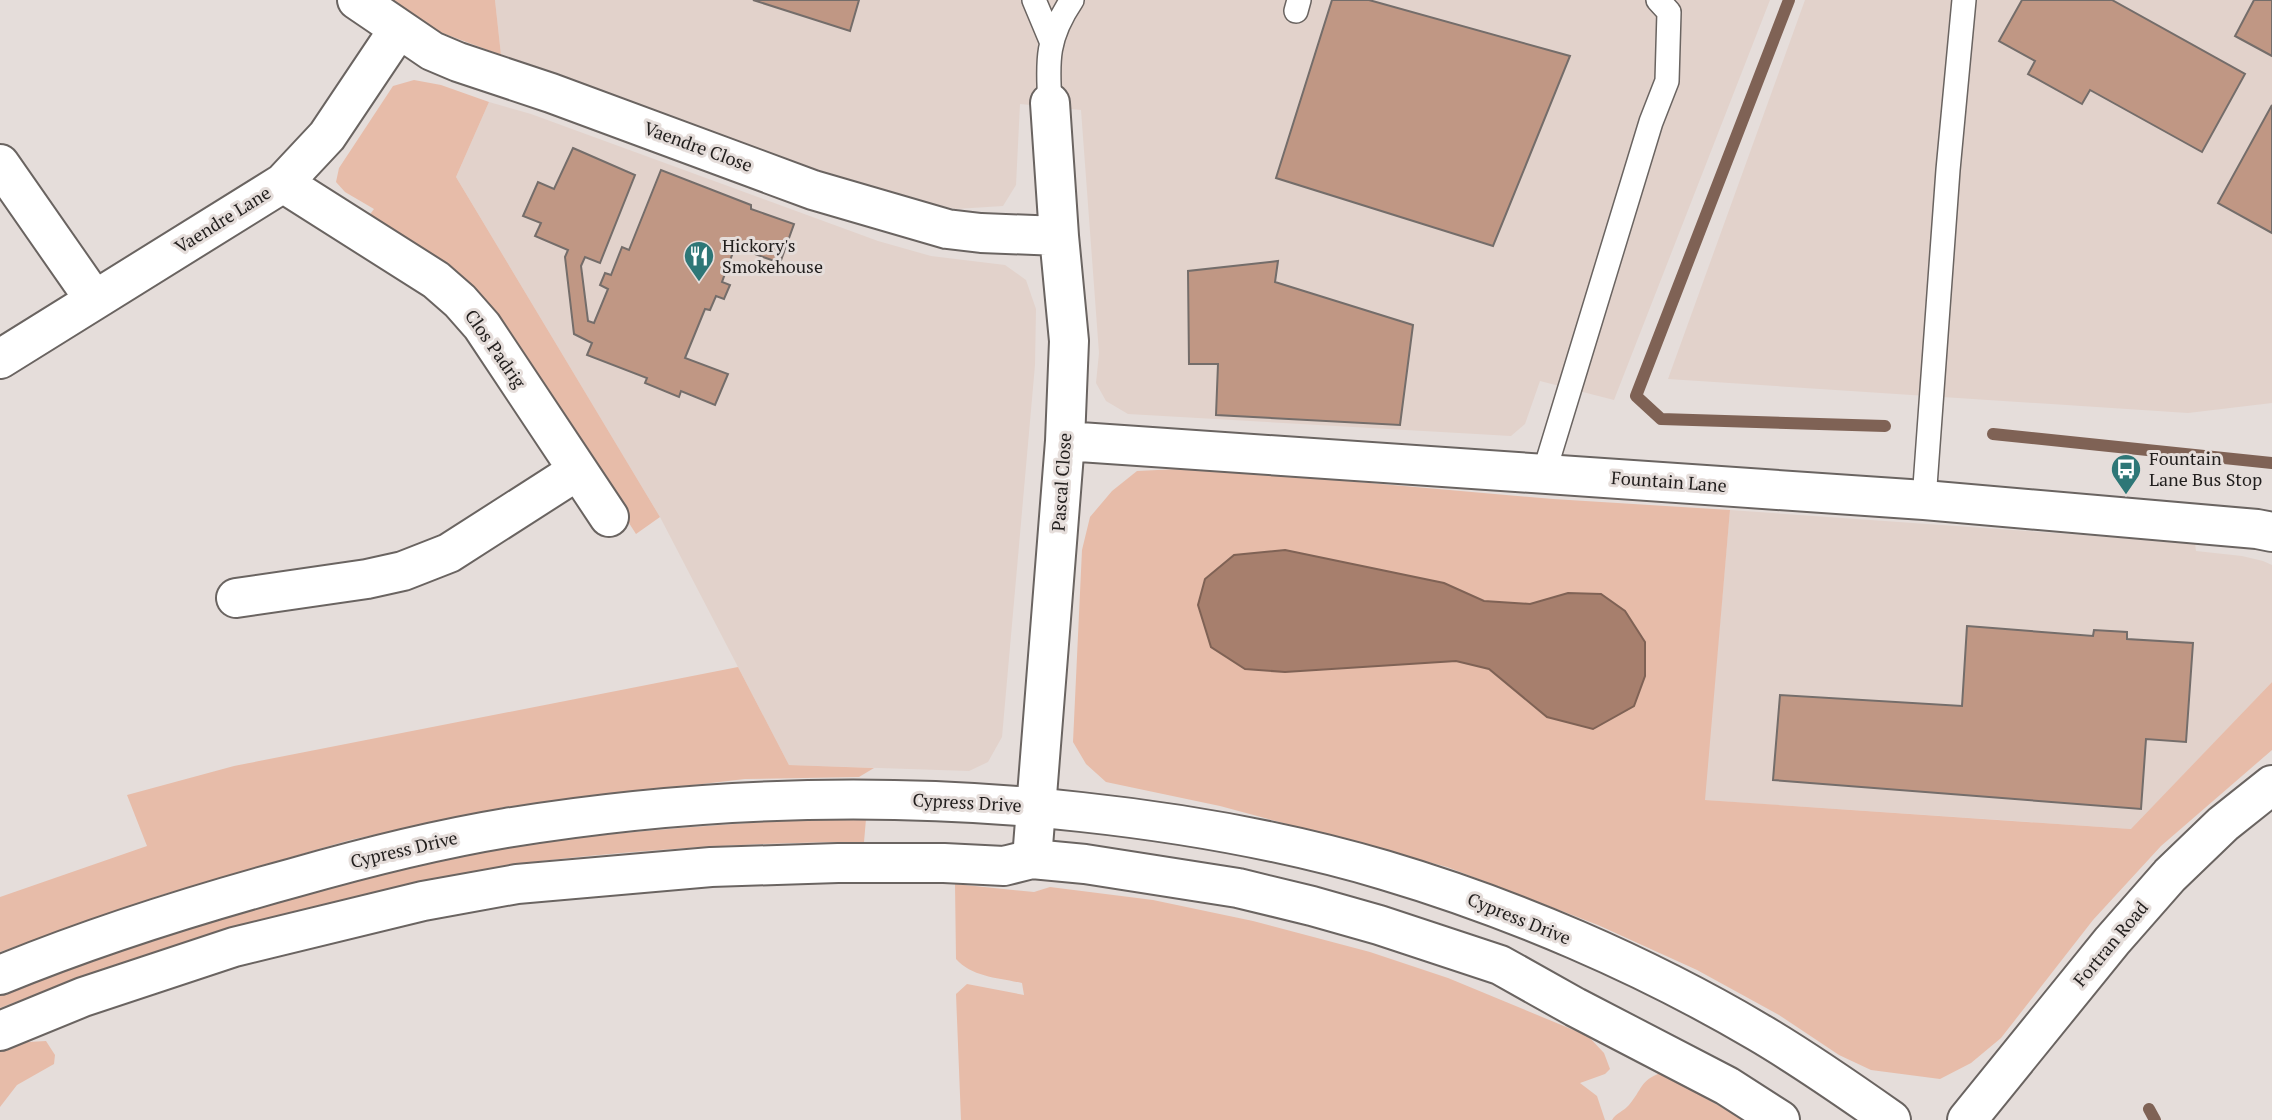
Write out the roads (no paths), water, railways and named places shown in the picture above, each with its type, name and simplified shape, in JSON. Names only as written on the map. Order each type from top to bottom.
[{"type":"street","name":"Vaendre Close","points":[[357,0],[432,51],[458,62],[551,93],[813,190],[947,229],[1059,236]]},
{"type":"street","name":"Vaendre Lane","points":[[0,359],[283,183],[327,136],[398,30]]},
{"type":"street","name":"Pascal Close","points":[[1032,859],[1065,441],[1069,341],[1049,103]]},
{"type":"street","points":[[0,164],[94,299]]},
{"type":"street","name":"Clos Padrig","points":[[283,183],[436,280],[460,301],[482,326],[609,517]]},
{"type":"street","name":"Fountain Lane","points":[[1065,441],[1924,500],[2272,532]]},
{"type":"street","points":[[236,598],[403,571],[449,553],[577,471]]},
{"type":"street","name":"Fortran Road","points":[[1967,1120],[2112,941],[2170,875],[2223,824],[2272,785]]},
{"type":"street","name":"Cypress Drive","points":[[0,975],[136,925],[245,891],[387,852],[505,828],[631,811],[730,803],[842,799],[946,800],[1149,819],[1275,842],[1384,870],[1480,902],[1605,954],[1693,996],[1758,1032],[1891,1120]]},
{"type":"street","points":[[0,1031],[83,997],[234,947],[424,901],[517,884],[711,867],[838,863],[1004,866],[1032,859],[1085,864],[1238,888],[1368,922],[1500,965],[1727,1086],[1780,1120]]},
{"type":"lane","points":[[1034,0],[1052,43]]},
{"type":"lane","points":[[1049,103],[1047,62],[1058,21],[1072,0]]},
{"type":"lane","points":[[1544,473],[1651,121],[1667,81],[1669,12],[1658,0]]},
{"type":"lane","points":[[1924,500],[1948,170],[1965,0]]},
{"type":"waterway","points":[[1789,0],[1636,396],[1661,419],[1885,426]]},
{"type":"waterway","points":[[1993,434],[2272,463]]},
{"type":"waterway","points":[[2149,1109],[2155,1120]]},
{"type":"place","name":"Hickory's Smokehouse","points":[[699,283]]},
{"type":"place","name":"Fountain Lane Bus Stop","points":[[2126,496]]}]
